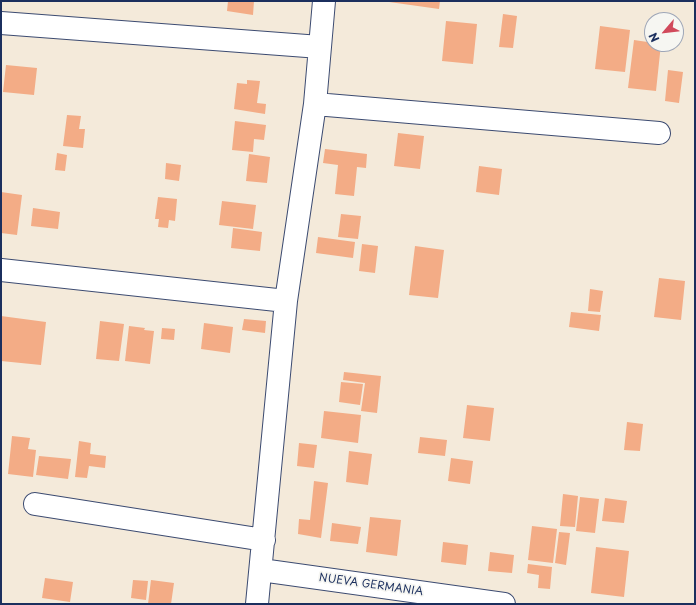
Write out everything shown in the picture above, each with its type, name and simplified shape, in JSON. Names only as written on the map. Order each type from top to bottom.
[{"type":"street","points":[[257,604],[286,301],[315,104],[324,1]]},
{"type":"street","points":[[1,23],[320,47]]},
{"type":"street","points":[[315,104],[659,133]]},
{"type":"street","points":[[1,270],[286,301]]},
{"type":"street","points":[[34,504],[264,540]]},
{"type":"street","name":"NUEVA GERMANIA","points":[[261,570],[504,604]]},
{"type":"building","points":[[228,1],[254,1],[253,15],[227,11]]},
{"type":"building","points":[[382,1],[440,1],[439,9]]},
{"type":"building","points":[[503,14],[517,16],[513,48],[499,47]]},
{"type":"building","points":[[446,21],[477,24],[473,64],[442,61]]},
{"type":"building","points":[[600,26],[630,30],[625,72],[595,69]]},
{"type":"building","points":[[634,40],[644,41],[644,52],[660,52],[656,91],[628,88]]},
{"type":"building","points":[[6,65],[37,68],[34,95],[3,92]]},
{"type":"building","points":[[668,70],[683,72],[679,103],[665,101]]},
{"type":"building","points":[[247,80],[260,81],[257,103],[266,104],[265,114],[234,109],[237,83],[247,84]]},
{"type":"building","points":[[67,115],[81,116],[79,129],[85,129],[83,148],[63,146]]},
{"type":"building","points":[[235,121],[266,125],[264,140],[254,139],[253,152],[232,150]]},
{"type":"building","points":[[398,133],[424,136],[420,169],[394,166]]},
{"type":"building","points":[[325,149],[367,154],[366,168],[357,167],[354,196],[335,194],[338,165],[323,163]]},
{"type":"building","points":[[57,153],[67,155],[65,171],[55,170]]},
{"type":"building","points":[[249,154],[270,157],[267,183],[246,181]]},
{"type":"building","points":[[166,163],[181,165],[179,181],[165,179]]},
{"type":"building","points":[[479,166],[502,169],[499,195],[476,192]]},
{"type":"building","points":[[1,192],[22,195],[17,235],[1,233]]},
{"type":"building","points":[[158,197],[177,199],[175,221],[169,220],[168,228],[158,227],[159,219],[155,219]]},
{"type":"building","points":[[222,201],[256,205],[253,229],[219,225]]},
{"type":"building","points":[[33,208],[60,212],[58,229],[31,226]]},
{"type":"building","points":[[341,214],[361,216],[358,239],[338,237]]},
{"type":"building","points":[[233,228],[262,232],[260,251],[231,248]]},
{"type":"building","points":[[318,237],[355,242],[353,258],[316,253]]},
{"type":"building","points":[[362,244],[378,246],[375,273],[359,271]]},
{"type":"building","points":[[415,246],[444,250],[438,298],[409,295]]},
{"type":"building","points":[[659,278],[685,281],[681,320],[654,317]]},
{"type":"building","points":[[590,289],[603,291],[600,312],[588,311]]},
{"type":"building","points":[[571,312],[601,315],[599,331],[569,327]]},
{"type":"building","points":[[1,316],[46,322],[41,365],[1,361]]},
{"type":"building","points":[[244,319],[266,321],[265,333],[242,330]]},
{"type":"building","points":[[100,321],[124,324],[119,361],[96,359]]},
{"type":"building","points":[[204,323],[233,327],[230,353],[201,349]]},
{"type":"building","points":[[129,326],[154,331],[150,364],[125,361]]},
{"type":"building","points":[[162,328],[175,329],[174,340],[161,339]]},
{"type":"building","points":[[344,372],[381,376],[377,413],[361,411],[365,383],[343,380]]},
{"type":"building","points":[[341,382],[363,384],[360,405],[339,402]]},
{"type":"building","points":[[467,405],[494,408],[490,441],[463,438]]},
{"type":"building","points":[[324,411],[361,415],[358,443],[321,438]]},
{"type":"building","points":[[627,422],[643,424],[640,451],[624,450]]},
{"type":"building","points":[[12,436],[30,438],[28,449],[36,450],[33,477],[8,474]]},
{"type":"building","points":[[420,437],[447,440],[445,456],[418,453]]},
{"type":"building","points":[[79,441],[91,443],[90,454],[106,456],[105,468],[89,466],[87,478],[75,477]]},
{"type":"building","points":[[299,443],[317,445],[314,468],[297,466]]},
{"type":"building","points":[[349,451],[372,454],[368,485],[346,482]]},
{"type":"building","points":[[39,456],[71,459],[68,479],[36,475]]},
{"type":"building","points":[[451,458],[473,461],[470,484],[448,481]]},
{"type":"building","points":[[314,481],[328,483],[321,538],[298,534],[299,519],[310,520]]},
{"type":"building","points":[[563,494],[578,496],[575,527],[560,526]]},
{"type":"building","points":[[580,497],[599,499],[595,533],[576,531]]},
{"type":"building","points":[[605,498],[627,501],[624,523],[602,521]]},
{"type":"building","points":[[370,517],[401,520],[397,556],[366,552]]},
{"type":"building","points":[[332,523],[361,527],[358,544],[330,541]]},
{"type":"building","points":[[532,526],[557,529],[553,563],[528,560]]},
{"type":"building","points":[[559,532],[570,533],[566,565],[555,563]]},
{"type":"building","points":[[443,542],[468,545],[466,565],[441,562]]},
{"type":"building","points":[[596,547],[629,551],[624,597],[591,593]]},
{"type":"building","points":[[490,552],[514,555],[512,573],[488,571]]},
{"type":"building","points":[[528,564],[552,567],[550,589],[538,588],[539,575],[527,573]]},
{"type":"building","points":[[45,578],[73,582],[70,602],[42,598]]},
{"type":"building","points":[[133,580],[148,581],[146,600],[131,598]]},
{"type":"building","points":[[151,580],[174,583],[171,604],[148,604]]}]
